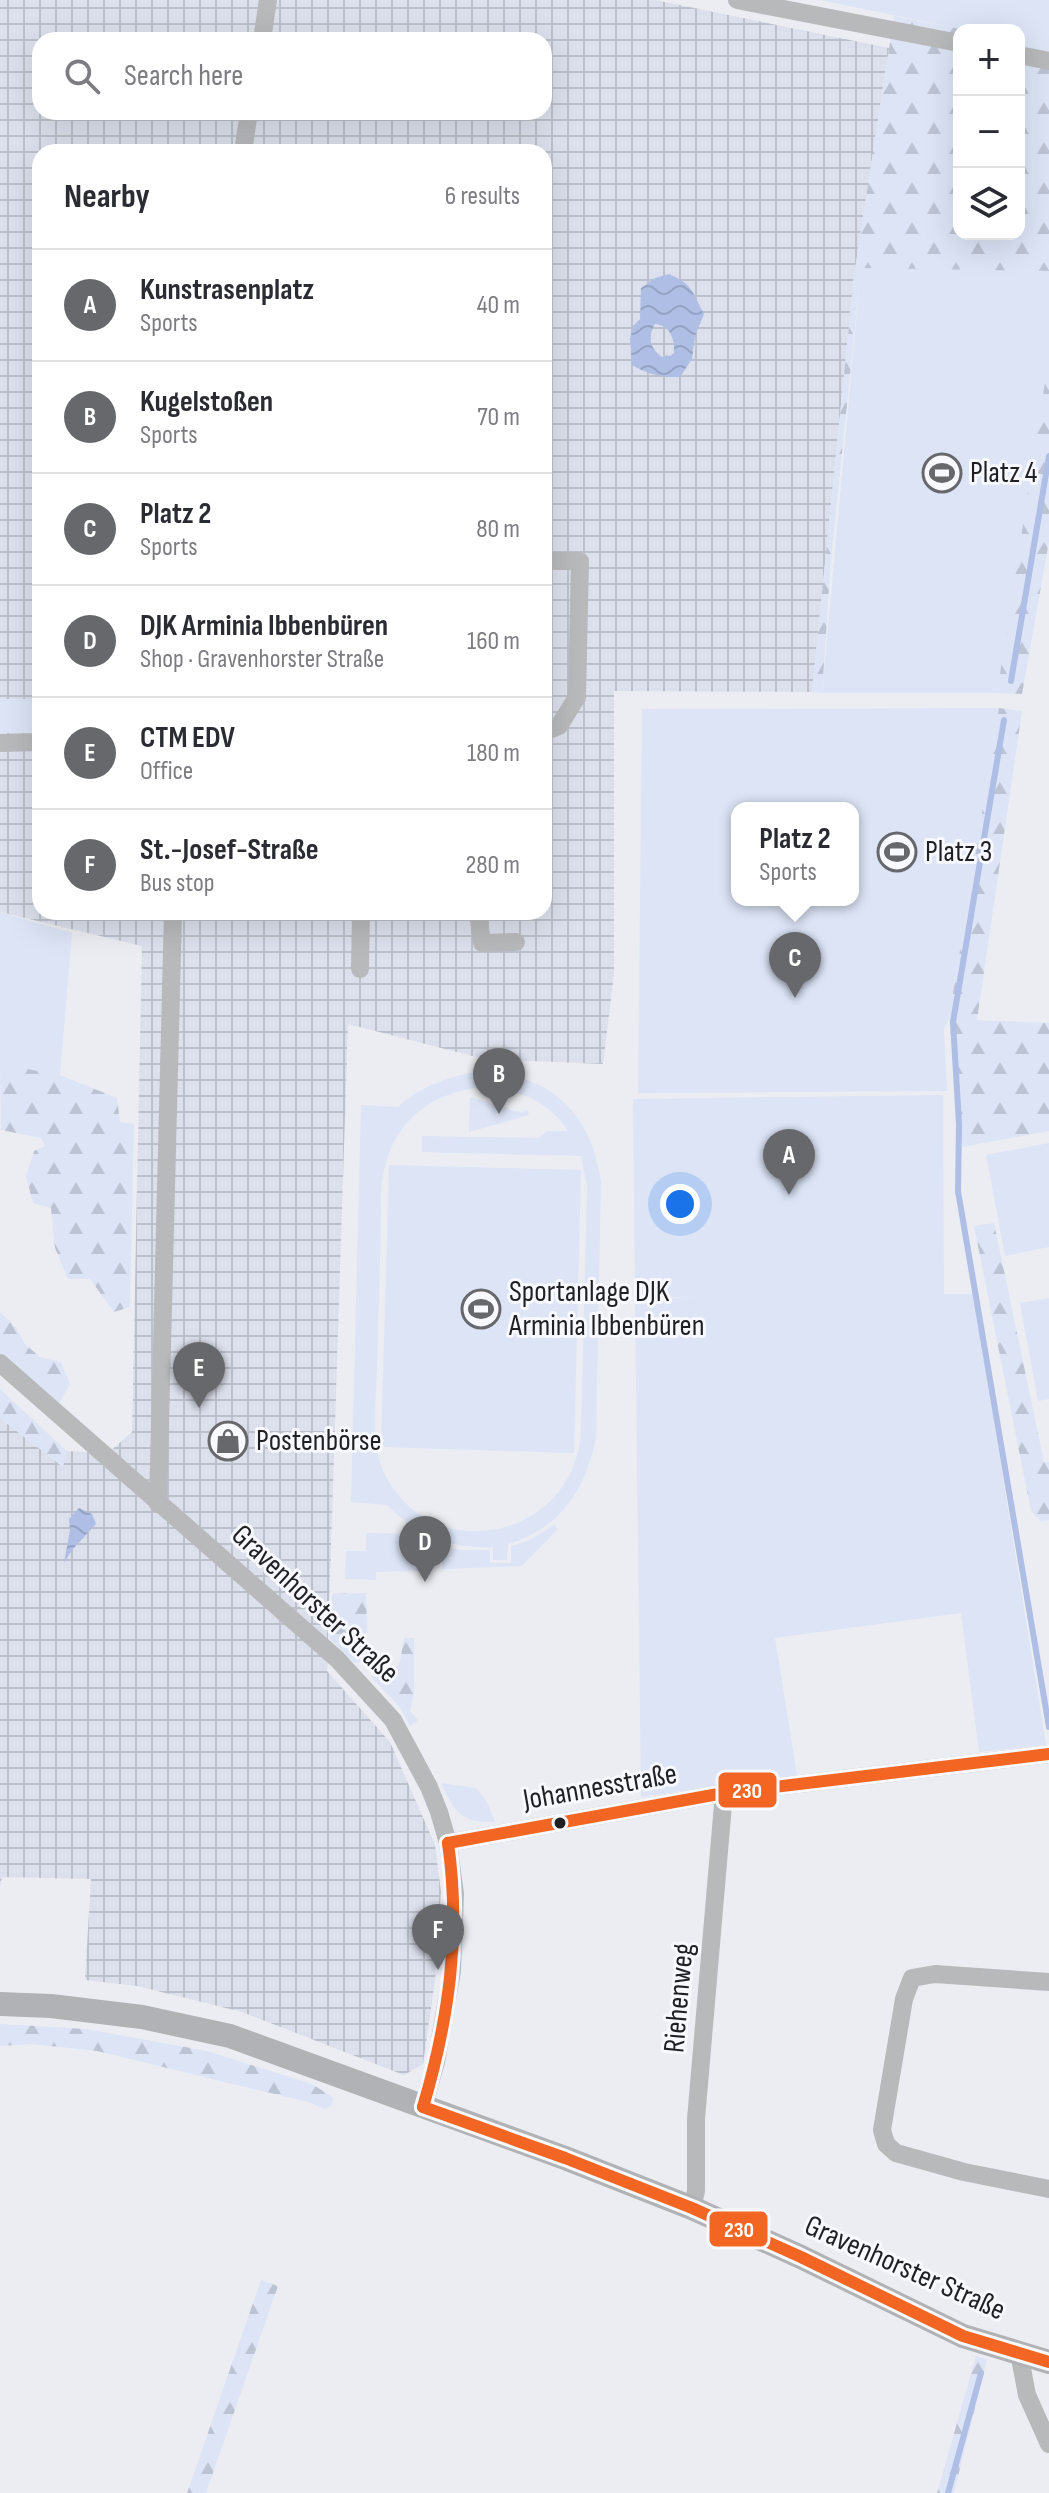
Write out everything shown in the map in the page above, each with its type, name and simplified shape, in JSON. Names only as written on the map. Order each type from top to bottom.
[{"type":"main road","name":"Gravenhorster Straße","points":[[0,2004],[51,2006],[142,2017],[230,2036],[565,2158],[692,2208],[963,2336],[1049,2362]]},
{"type":"street","points":[[263,32],[268,0]]},
{"type":"street","points":[[737,0],[953,42]]},
{"type":"street","points":[[1025,56],[1049,61]]},
{"type":"street","points":[[244,144],[248,120]]},
{"type":"street","points":[[552,561],[580,561],[577,697],[552,729]]},
{"type":"street","points":[[0,743],[32,742]]},
{"type":"street","points":[[158,1504],[173,920]]},
{"type":"street","points":[[360,969],[361,920]]},
{"type":"street","points":[[479,920],[482,943],[516,942]]},
{"type":"street","name":"Gravenhorster Straße","points":[[0,1363],[337,1659],[393,1720],[429,1787],[448,1843],[455,1894],[452,1971],[436,2062],[423,2107]]},
{"type":"street","name":"Johannesstraße","points":[[448,1843],[724,1793],[1049,1754]]},
{"type":"street","name":"Riehenweg","points":[[692,2208],[696,2191],[696,2119],[724,1793]]},
{"type":"street","points":[[1049,1982],[935,1974],[912,1978],[904,1999],[882,2130],[886,2144],[896,2153],[964,2172],[1049,2189]]},
{"type":"street","points":[[1019,2353],[1027,2395],[1049,2444]]},
{"type":"shaded area","points":[[0,0],[655,0],[889,48],[854,276],[812,692],[614,691],[614,974],[603,1064],[484,1059],[348,1024],[327,1671],[390,1742],[435,1845],[441,1892],[435,1981],[423,2064],[404,2075],[242,2012],[137,1986],[85,1980],[91,1879],[2,1877],[0,1887],[0,1418],[62,1466],[67,1451],[108,1453],[132,1432],[142,946],[33,920],[552,920],[552,144],[32,144],[32,920],[0,912]]},
{"type":"green space","points":[[820,0],[1049,0],[1049,47],[1025,42],[1025,24],[953,24],[953,27]]},
{"type":"green space","points":[[894,16],[953,27],[953,240],[1025,240],[1025,42],[1049,47],[1049,271],[861,268],[831,560],[822,693],[812,692],[854,276]]},
{"type":"green space","name":"Platz 4","points":[[861,267],[1049,271],[1049,365],[997,693],[822,693]]},
{"type":"green space","points":[[1049,356],[1049,541],[1022,694],[997,693]]},
{"type":"green space","points":[[0,699],[32,699],[32,733],[0,733]]},
{"type":"green space","points":[[999,708],[949,1018],[944,1029],[947,1091],[638,1093],[642,709]]},
{"type":"green space","points":[[999,708],[1022,711],[977,1020],[1049,1023],[1049,1131],[962,1147],[949,1018]]},
{"type":"green space","points":[[0,912],[72,933],[60,1075],[0,1064]]},
{"type":"green space","points":[[0,1064],[60,1075],[117,1098],[120,1122],[134,1124],[130,1307],[114,1312],[90,1279],[68,1279],[55,1248],[51,1208],[33,1203],[26,1176],[34,1151],[45,1146],[41,1138],[1,1130]]},
{"type":"green space","points":[[482,1071],[529,1081],[564,1102],[588,1135],[601,1181],[596,1437],[592,1456],[568,1504],[543,1528],[508,1544],[507,1560],[493,1560],[493,1547],[463,1546],[435,1538],[398,1516],[387,1505],[351,1502],[361,1105],[398,1107],[427,1087]],"holes":[[[479,1087],[505,1090],[530,1098],[551,1111],[568,1131],[547,1131],[539,1138],[422,1136],[422,1152],[581,1156],[587,1187],[581,1431],[573,1468],[554,1498],[527,1518],[496,1529],[463,1531],[431,1521],[403,1500],[382,1468],[378,1456],[375,1420],[381,1193],[390,1152],[409,1120],[439,1099]]]},
{"type":"green space","points":[[943,1095],[944,1294],[976,1294],[1046,1745],[979,1752],[961,1613],[775,1638],[797,1775],[641,1797],[635,1298],[706,1297],[635,1297],[633,1099]]},
{"type":"green space","points":[[470,1097],[522,1113],[527,1110],[529,1115],[469,1132]]},
{"type":"green space","points":[[1049,1143],[1049,1247],[1005,1256],[986,1155]]},
{"type":"green space","name":"Sportanlage DJK Arminia Ibbenbüren","points":[[389,1165],[581,1170],[574,1453],[381,1447]]},
{"type":"green space","points":[[994,1223],[1044,1462],[1049,1462],[1049,1520],[1041,1521],[1031,1511],[974,1226]]},
{"type":"green space","points":[[1049,1298],[1049,1399],[1038,1401],[1020,1303]]},
{"type":"green space","points":[[0,1312],[16,1328],[25,1344],[40,1357],[61,1362],[70,1384],[58,1405],[0,1359]]},
{"type":"green space","points":[[0,1389],[67,1451],[63,1467],[0,1418]]},
{"type":"green space","points":[[554,1525],[558,1529],[522,1566],[442,1569],[442,1547],[490,1550],[490,1563],[511,1563],[511,1546],[530,1540]]},
{"type":"green space","points":[[366,1533],[407,1534],[428,1546],[428,1571],[376,1572],[376,1580],[345,1579],[346,1551],[366,1551]]},
{"type":"green space","points":[[366,1593],[367,1632],[361,1644],[369,1653],[361,1662],[354,1663],[330,1639],[332,1594]]},
{"type":"green space","points":[[404,1638],[414,1638],[414,1693],[410,1711],[418,1720],[410,1726],[399,1706],[371,1677],[375,1674],[383,1684],[400,1662]]},
{"type":"green space","points":[[441,1783],[476,1788],[487,1802],[495,1822],[475,1821],[461,1814]]},
{"type":"green space","points":[[0,2024],[86,2029],[207,2051],[312,2084],[334,2098],[331,2106],[325,2109],[308,2102],[97,2051],[32,2044],[0,2046]]},
{"type":"green space","points":[[261,2280],[278,2286],[206,2493],[187,2493]]},
{"type":"green space","points":[[976,2356],[987,2359],[954,2493],[937,2493]]},
{"type":"water","points":[[669,274],[683,282],[704,314],[695,336],[692,359],[680,377],[655,375],[632,365],[630,339],[633,326],[640,319],[641,288],[655,278]],"holes":[[[655,324],[668,330],[674,343],[674,353],[664,358],[653,347],[651,338]]]},
{"type":"water","points":[[79,1508],[92,1514],[96,1524],[64,1563],[69,1519]]},
{"type":"waterway","points":[[1011,681],[1049,456]]},
{"type":"waterway","points":[[1004,720],[953,1022],[959,1124],[958,1191],[1049,1727]]},
{"type":"waterway","points":[[948,2493],[981,2373]]},
{"type":"transit line","name":"230","points":[[448,1843],[724,1793],[1049,1754]]},
{"type":"transit line","name":"230","points":[[423,2107],[440,2041],[450,1976],[453,1910],[448,1843]]},
{"type":"transit line","name":"230","points":[[423,2107],[692,2208],[963,2336],[1049,2362]]},
{"type":"place","name":"Platz 4","points":[[942,473]]},
{"type":"place","name":"Platz 3","points":[[897,852]]},
{"type":"place","name":"Platz 2","points":[[795,998]]},
{"type":"place","name":"Kugelstoßen","points":[[499,1114]]},
{"type":"place","name":"Kunstrasenplatz","points":[[789,1195]]},
{"type":"place","name":"Sportanlage DJK Arminia Ibbenbüren","points":[[481,1309]]},
{"type":"place","name":"CTM EDV","points":[[199,1408]]},
{"type":"place","name":"Postenbörse","points":[[228,1441]]},
{"type":"place","name":"DJK Arminia Ibbenbüren","points":[[425,1582]]},
{"type":"place","name":"St.-Josef-Straße","points":[[438,1970]]}]
